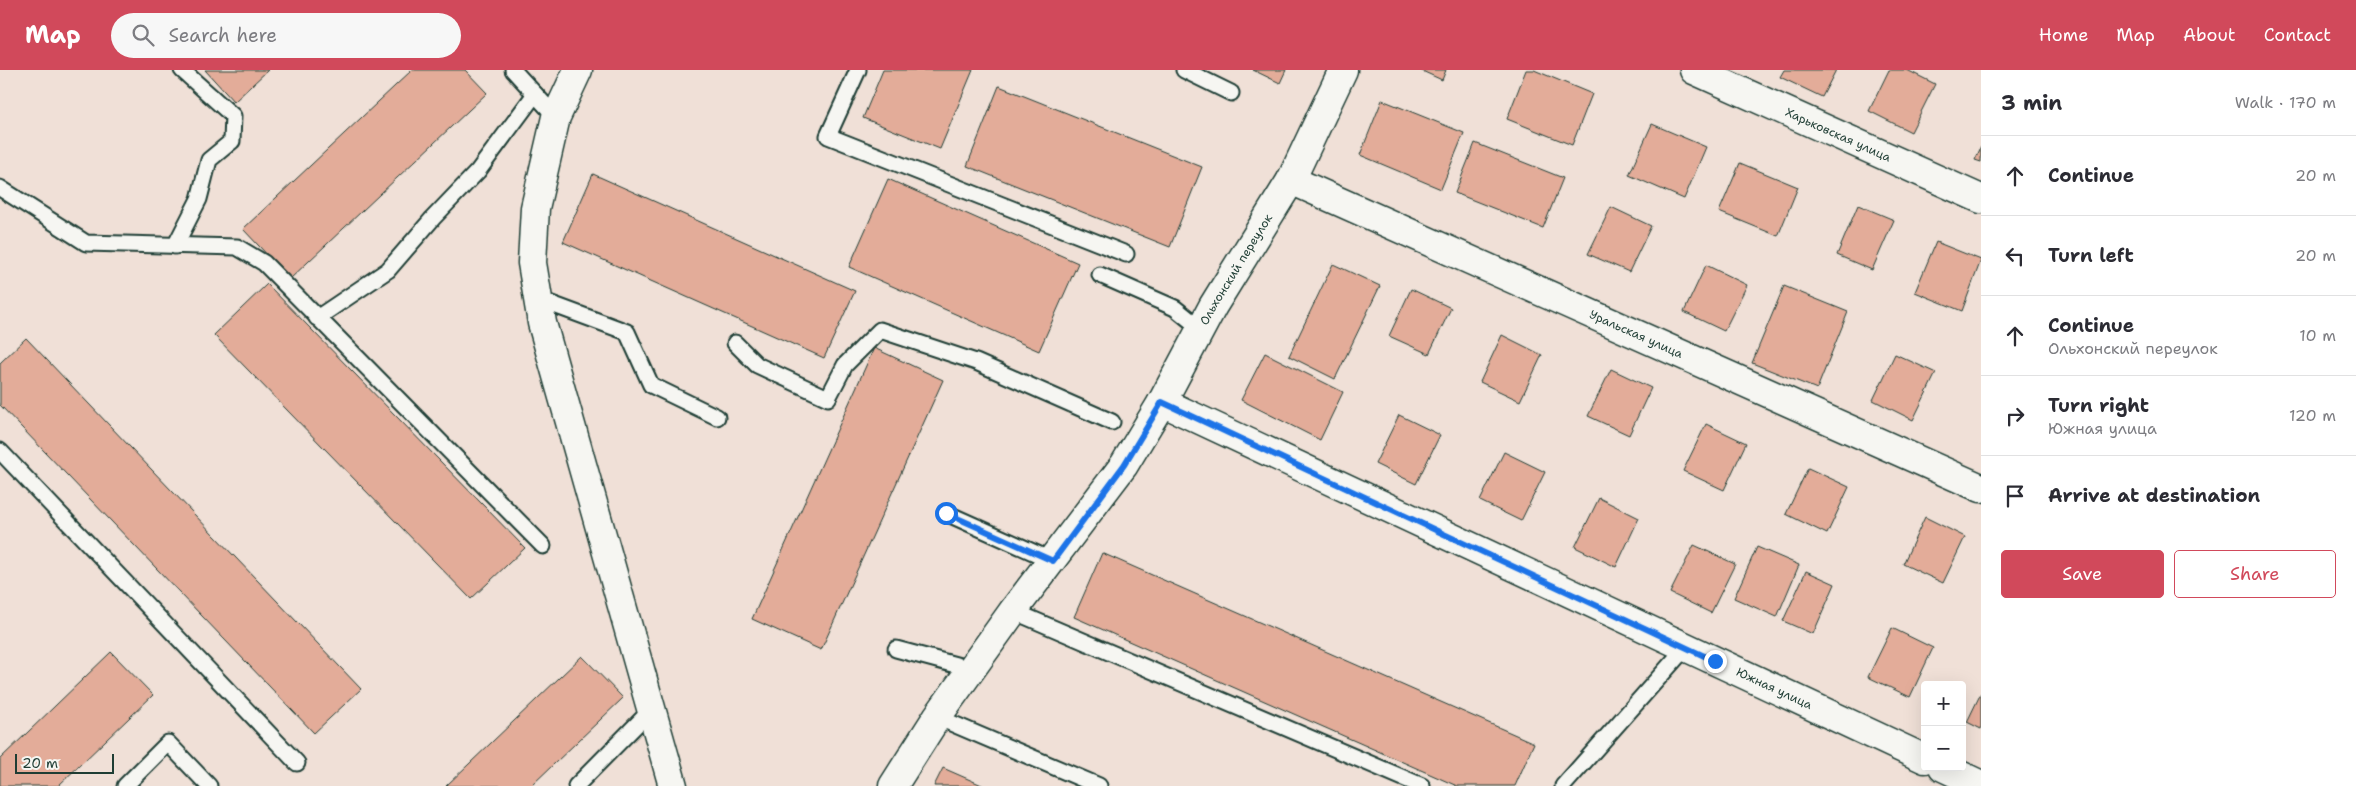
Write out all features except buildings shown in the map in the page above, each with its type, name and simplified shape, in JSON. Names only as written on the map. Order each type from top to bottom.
[{"type":"street","points":[[578,70],[556,117],[534,208],[532,263],[545,333],[673,786]]},
{"type":"street","name":"Ольхонский переулок","points":[[893,786],[937,717],[971,669],[1124,465],[1162,402],[1201,329],[1291,180],[1343,70]]},
{"type":"street","name":"Харьковская улица","points":[[1694,70],[1981,199]]},
{"type":"street","name":"Уральская улица","points":[[1291,180],[1981,488]]},
{"type":"street","name":"Южная улица","points":[[1162,402],[1921,757]]},
{"type":"street","points":[[1951,771],[1981,785]]},
{"type":"lane","points":[[176,246],[199,199],[209,160],[232,141],[233,116],[182,70]]},
{"type":"lane","points":[[513,70],[556,117]]},
{"type":"lane","points":[[858,70],[828,136],[1126,254]]},
{"type":"lane","points":[[1184,70],[1231,93]]},
{"type":"lane","points":[[318,318],[388,270],[432,218],[478,171],[535,94]]},
{"type":"lane","points":[[0,188],[86,243],[237,247],[264,263],[543,546]]},
{"type":"lane","points":[[1100,275],[1175,308],[1201,329]]},
{"type":"lane","points":[[538,299],[627,332],[651,385],[717,418]]},
{"type":"lane","points":[[735,343],[757,365],[828,398],[845,365],[880,330],[976,362],[1112,422]]},
{"type":"lane","points":[[0,451],[297,764]]},
{"type":"lane","points":[[946,513],[1053,561]]},
{"type":"lane","points":[[1013,611],[1422,786]]},
{"type":"lane","points":[[1564,786],[1686,647]]},
{"type":"lane","points":[[896,648],[971,669]]},
{"type":"lane","points":[[576,786],[652,709]]},
{"type":"lane","points":[[937,717],[1099,786]]},
{"type":"lane","points":[[125,786],[168,743],[209,786]]},
{"type":"route","points":[[946,513],[1053,561],[1124,465],[1162,402],[1715,661]]}]
